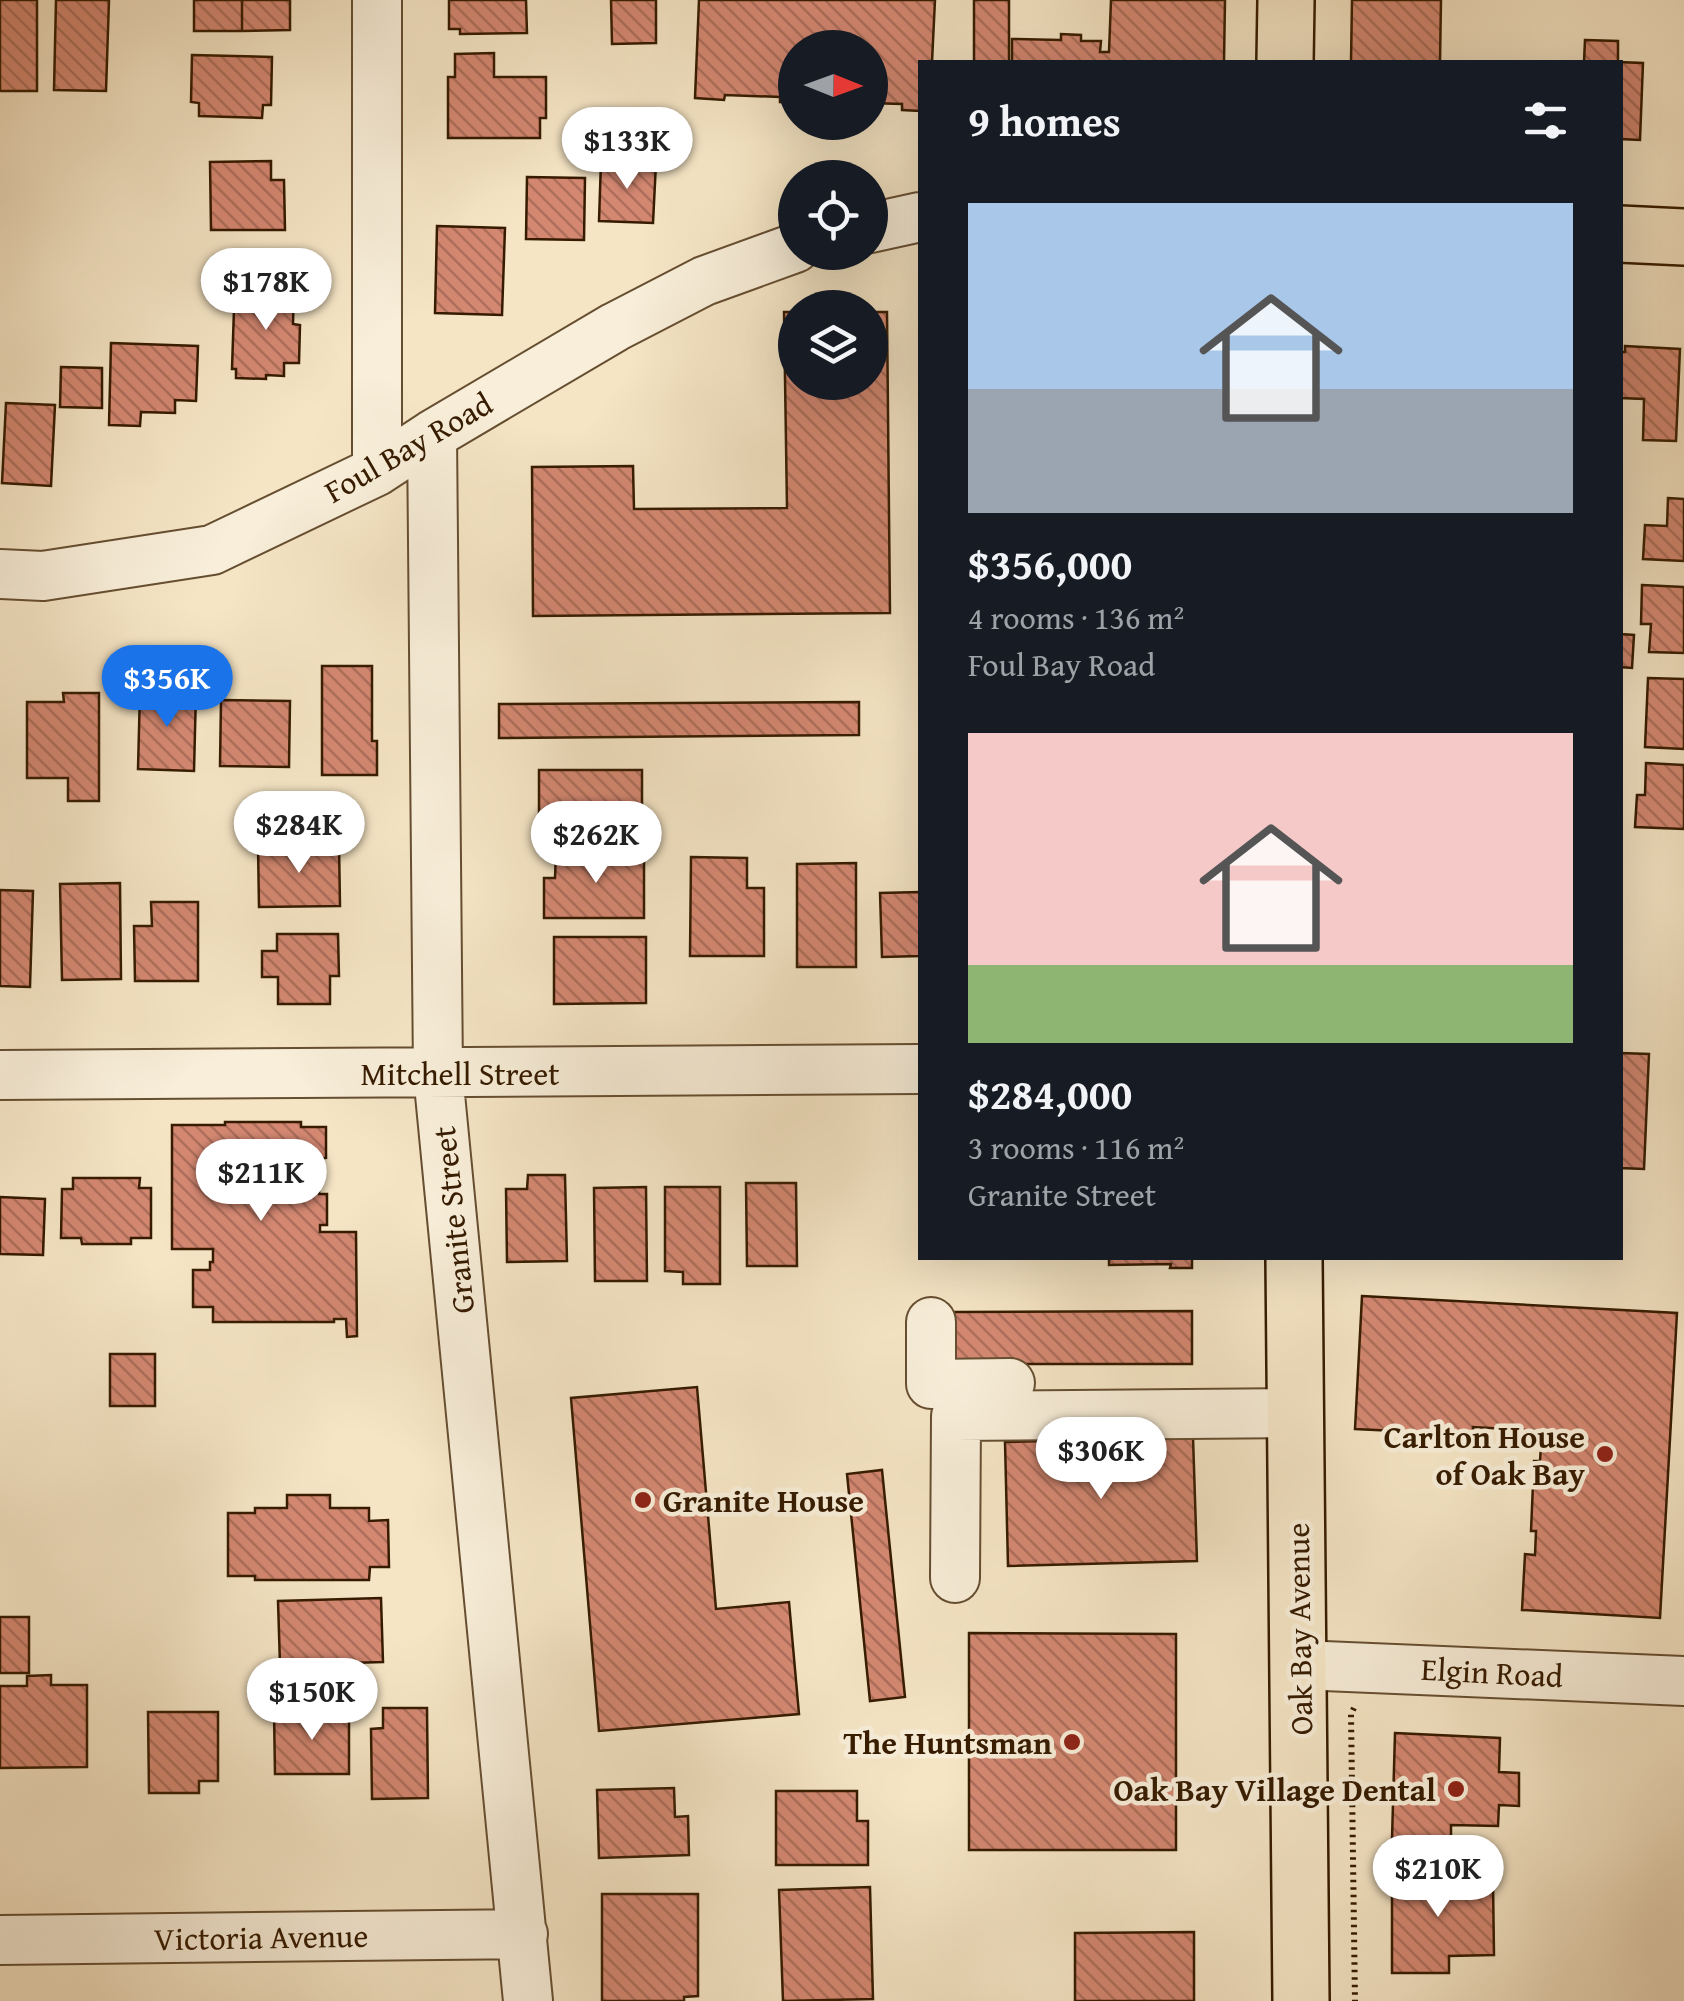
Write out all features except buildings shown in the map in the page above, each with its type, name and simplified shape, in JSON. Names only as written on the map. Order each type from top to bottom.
[{"type":"main road","points":[[1285,60],[1286,0]]},
{"type":"main road","points":[[1623,234],[1684,237]]},
{"type":"main road","name":"Oak Bay Avenue","points":[[1294,1260],[1302,2001]]},
{"type":"street","points":[[377,0],[377,470]]},
{"type":"street","points":[[888,224],[918,218]]},
{"type":"street","name":"Foul Bay Road","points":[[0,574],[43,576],[212,550],[377,470],[615,328],[689,289],[778,255]]},
{"type":"street","name":"Granite Street","points":[[432,435],[438,1074],[528,2001]]},
{"type":"street","name":"Mitchell Street","points":[[0,1075],[918,1069]]},
{"type":"street","points":[[932,1322],[931,1384],[1296,1397]]},
{"type":"street","points":[[955,1578],[956,1416],[1296,1397]]},
{"type":"street","name":"Elgin Road","points":[[1300,1665],[1684,1681]]},
{"type":"street","name":"Victoria Avenue","points":[[0,1940],[523,1934]]},
{"type":"path","points":[[1355,2001],[1351,1714],[1356,1702]]},
{"type":"place","name":"Carlton House of Oak Bay","points":[[1605,1454]]},
{"type":"place","name":"Granite House","points":[[643,1500]]},
{"type":"place","name":"The Huntsman","points":[[1072,1742]]},
{"type":"place","name":"Oak Bay Village Dental","points":[[1456,1789]]}]
